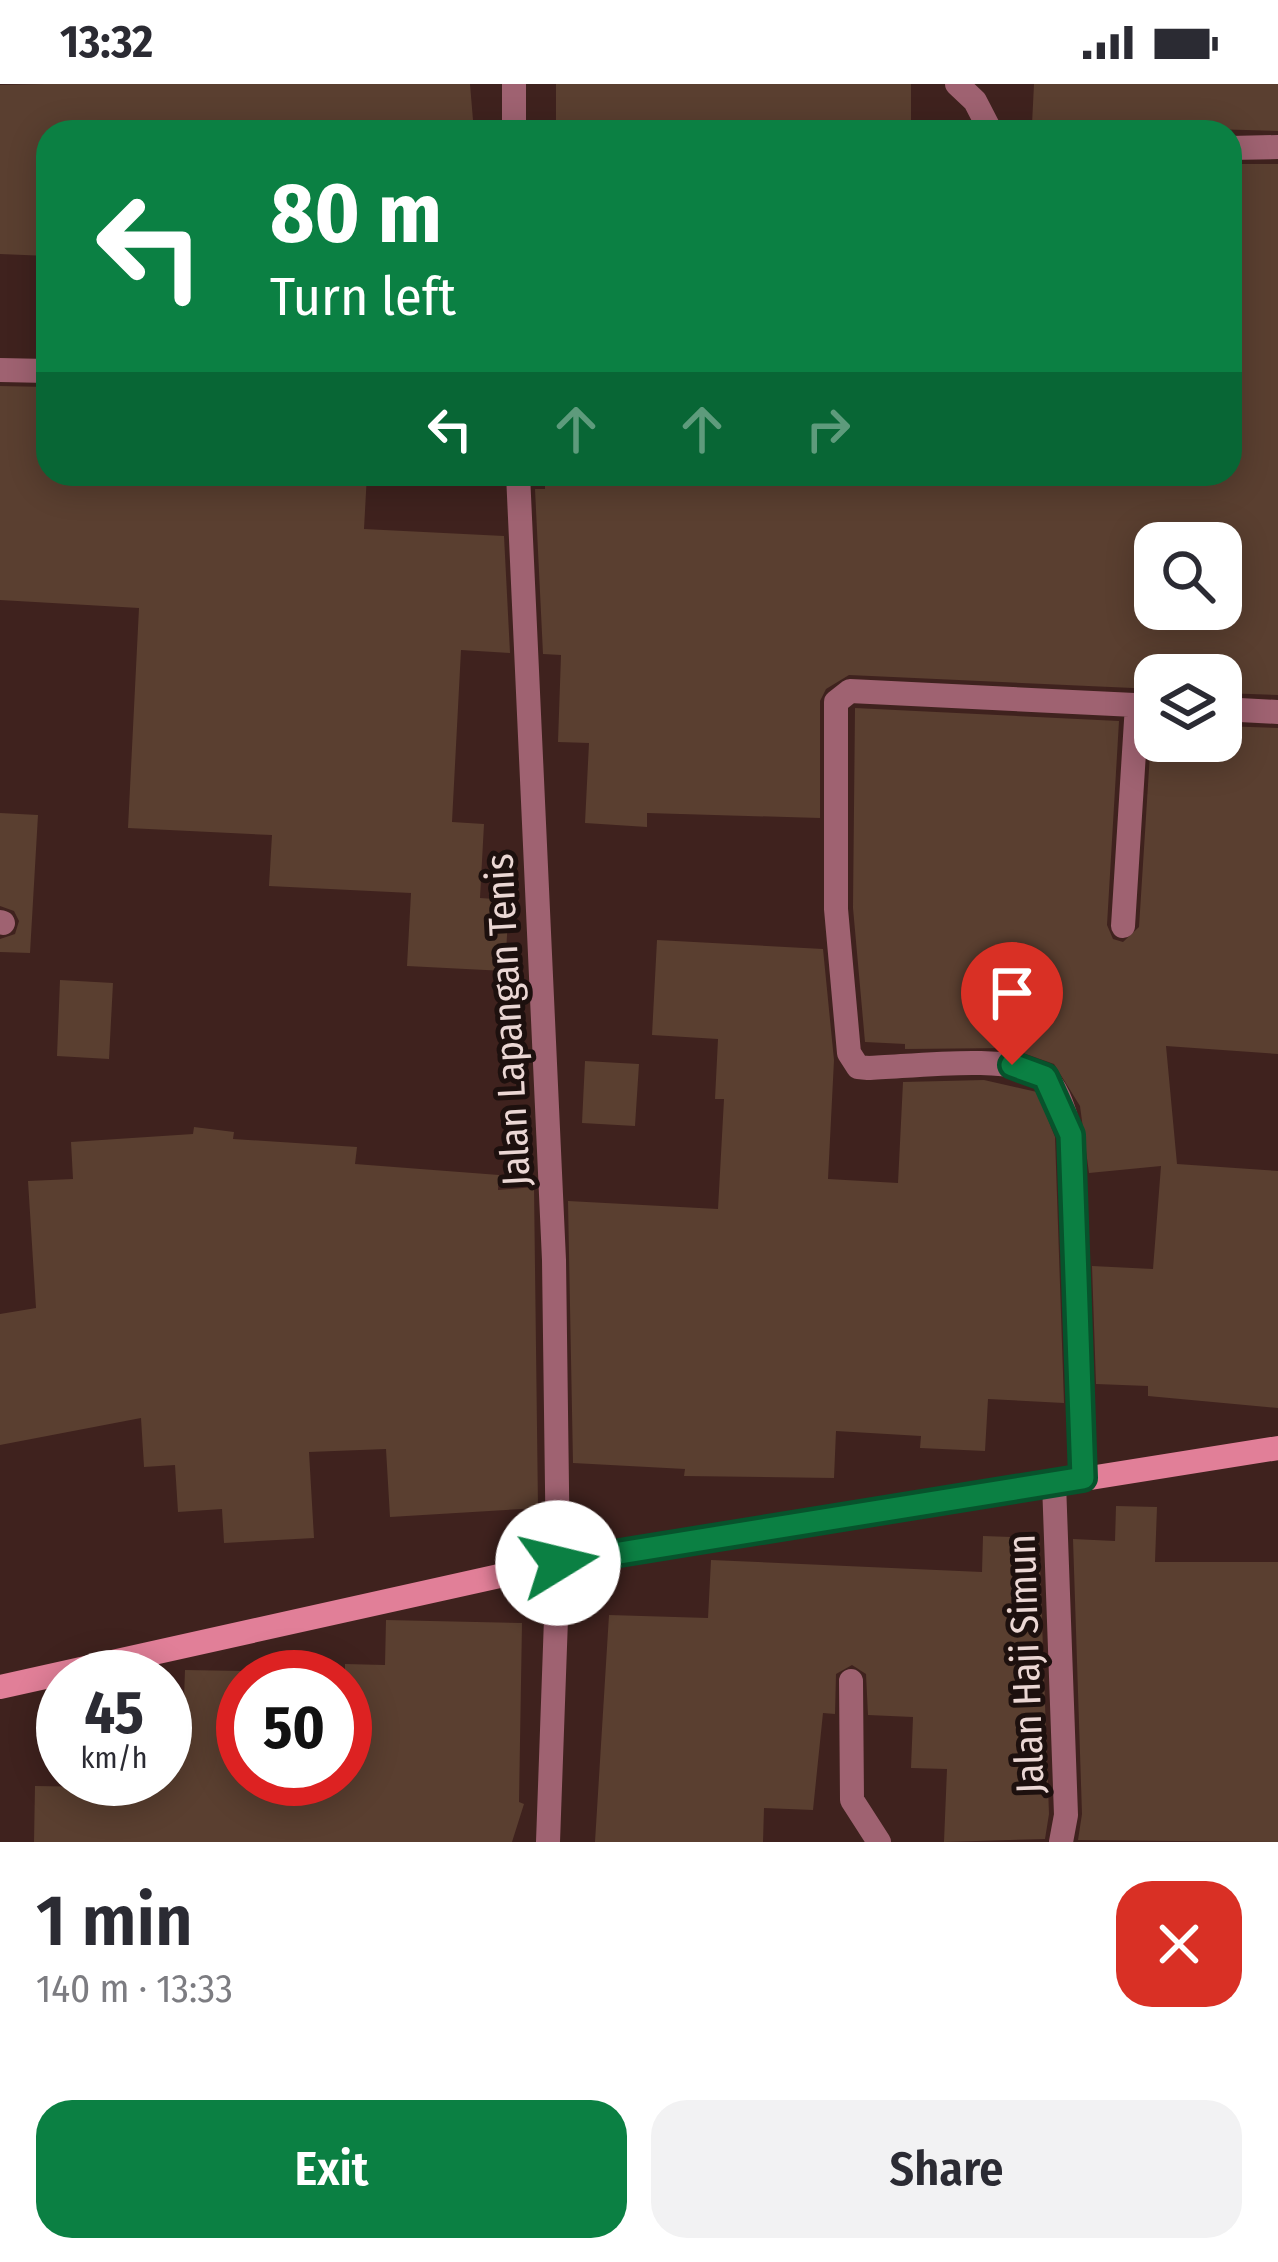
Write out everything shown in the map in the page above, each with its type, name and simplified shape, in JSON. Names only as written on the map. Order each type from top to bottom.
[{"type":"main road","points":[[0,1688],[558,1563],[1278,1448]]},
{"type":"street","points":[[514,84],[514,120]]},
{"type":"street","points":[[956,84],[976,101],[985,120]]},
{"type":"street","points":[[1242,148],[1278,147]]},
{"type":"street","points":[[0,370],[36,371]]},
{"type":"street","name":"Jalan Lapangan Tenis","points":[[519,486],[554,1260],[558,1563],[548,1842]]},
{"type":"street","points":[[1083,1478],[1071,1135],[1059,1098],[1045,1077],[1012,1065],[868,1068],[859,1067],[849,1053],[836,909],[836,702],[850,691],[1134,705]]},
{"type":"street","points":[[1242,710],[1278,712]]},
{"type":"street","points":[[1123,926],[1140,762]]},
{"type":"street","name":"Jalan Haji Simun","points":[[1054,1483],[1066,1815],[1061,1842]]},
{"type":"street","points":[[851,1681],[852,1800],[879,1842]]},
{"type":"building","points":[[470,84],[473,120],[36,120],[36,256],[0,254],[0,85]]},
{"type":"building","points":[[556,84],[911,84],[911,120],[556,120]]},
{"type":"building","points":[[1034,84],[1278,84],[1278,131],[1242,130],[1242,120],[1032,120]]},
{"type":"building","points":[[1242,164],[1278,164],[1278,695],[1242,694],[1242,654],[1134,654],[1134,688],[849,675],[826,689],[820,701],[820,818],[647,813],[647,827],[585,823],[589,743],[558,742],[561,655],[543,654],[535,489],[1242,486]]},
{"type":"building","points":[[0,386],[36,387],[36,486],[366,486],[364,529],[504,536],[510,653],[461,650],[452,822],[484,824],[480,898],[509,900],[505,971],[407,966],[411,893],[269,886],[272,835],[128,828],[139,608],[0,600]]},
{"type":"building","points":[[855,708],[1119,721],[1107,925],[1113,939],[1123,942],[1139,927],[1149,762],[1242,762],[1242,727],[1278,728],[1278,1054],[1166,1046],[1177,1164],[1278,1171],[1278,1408],[1148,1396],[1148,1386],[1096,1384],[1092,1266],[1153,1269],[1161,1166],[1089,1173],[1080,1106],[1054,1064],[1009,1048],[905,1049],[905,1044],[865,1042],[853,908]]},
{"type":"building","points":[[0,813],[38,815],[30,953],[0,952],[0,939],[15,934],[19,921],[14,911],[0,906]]},
{"type":"building","points":[[657,940],[823,949],[834,1060],[828,1179],[898,1183],[903,1082],[984,1080],[1037,1092],[1055,1137],[1064,1403],[988,1399],[985,1451],[920,1448],[921,1436],[836,1431],[834,1478],[684,1476],[685,1469],[573,1463],[568,1201],[718,1209],[724,1099],[715,1099],[718,1039],[652,1035]]},
{"type":"building","points":[[60,980],[113,983],[109,1059],[57,1056]]},
{"type":"building","points":[[585,1061],[639,1064],[635,1126],[582,1123]]},
{"type":"building","points":[[194,1127],[234,1132],[233,1139],[357,1147],[355,1164],[499,1175],[498,1190],[534,1187],[538,1508],[390,1517],[386,1449],[309,1452],[314,1538],[224,1543],[222,1509],[178,1512],[175,1465],[144,1467],[141,1418],[0,1445],[0,1314],[36,1308],[28,1181],[73,1179],[71,1142],[193,1134]]},
{"type":"building","points":[[1116,1506],[1157,1507],[1155,1562],[1278,1562],[1278,1842],[1078,1840],[1082,1814],[1073,1539],[1115,1541]]},
{"type":"building","points":[[983,1536],[1039,1538],[1049,1814],[1045,1839],[944,1842],[947,1769],[911,1768],[913,1717],[868,1715],[866,1674],[852,1665],[836,1674],[835,1714],[823,1713],[813,1810],[764,1808],[763,1842],[595,1842],[609,1615],[708,1618],[711,1560],[982,1572]]},
{"type":"building","points":[[386,1620],[522,1623],[519,1802],[524,1804],[512,1842],[34,1842],[35,1786],[36,1806],[192,1806],[192,1670],[216,1671],[216,1806],[372,1806],[372,1665],[385,1665]]},
{"type":"route","points":[[558,1563],[1083,1478],[1071,1135],[1059,1098],[1045,1077],[1012,1065]]}]
